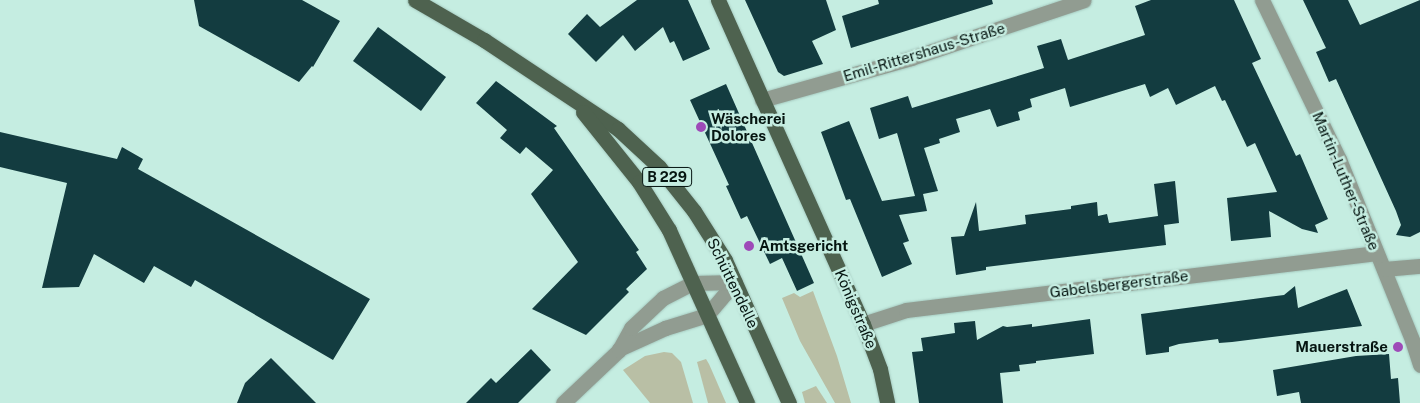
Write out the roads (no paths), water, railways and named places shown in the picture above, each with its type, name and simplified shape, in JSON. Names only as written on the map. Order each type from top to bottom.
[{"type":"main road","name":"Schüttendelle","points":[[415,0],[484,40],[618,129],[659,167],[694,211],[715,242],[789,403]]},
{"type":"main road","name":"Königstraße","points":[[718,0],[863,324],[880,369],[887,403]]},
{"type":"main road","name":"Schüttendelle","points":[[570,97],[639,182],[669,230],[747,403]]},
{"type":"street","name":"Emil-Rittershaus-Straße","points":[[762,100],[911,58],[1084,0]]},
{"type":"street","name":"Martin-Luther-Straße","points":[[1262,0],[1339,159],[1384,269],[1420,365]]},
{"type":"street","name":"Gabelsbergerstraße","points":[[863,324],[906,310],[1377,253]]},
{"type":"street","points":[[1384,269],[1420,266]]},
{"type":"street","points":[[619,350],[631,328],[663,298],[693,283],[735,282]]},
{"type":"street","points":[[563,403],[619,350],[658,330],[707,315],[735,282]]},
{"type":"place","name":"Wäscherei Dolores","points":[[701,127]]},
{"type":"place","name":"Amtsgericht","points":[[749,246]]},
{"type":"place","name":"Mauerstraße","points":[[1398,347]]}]
